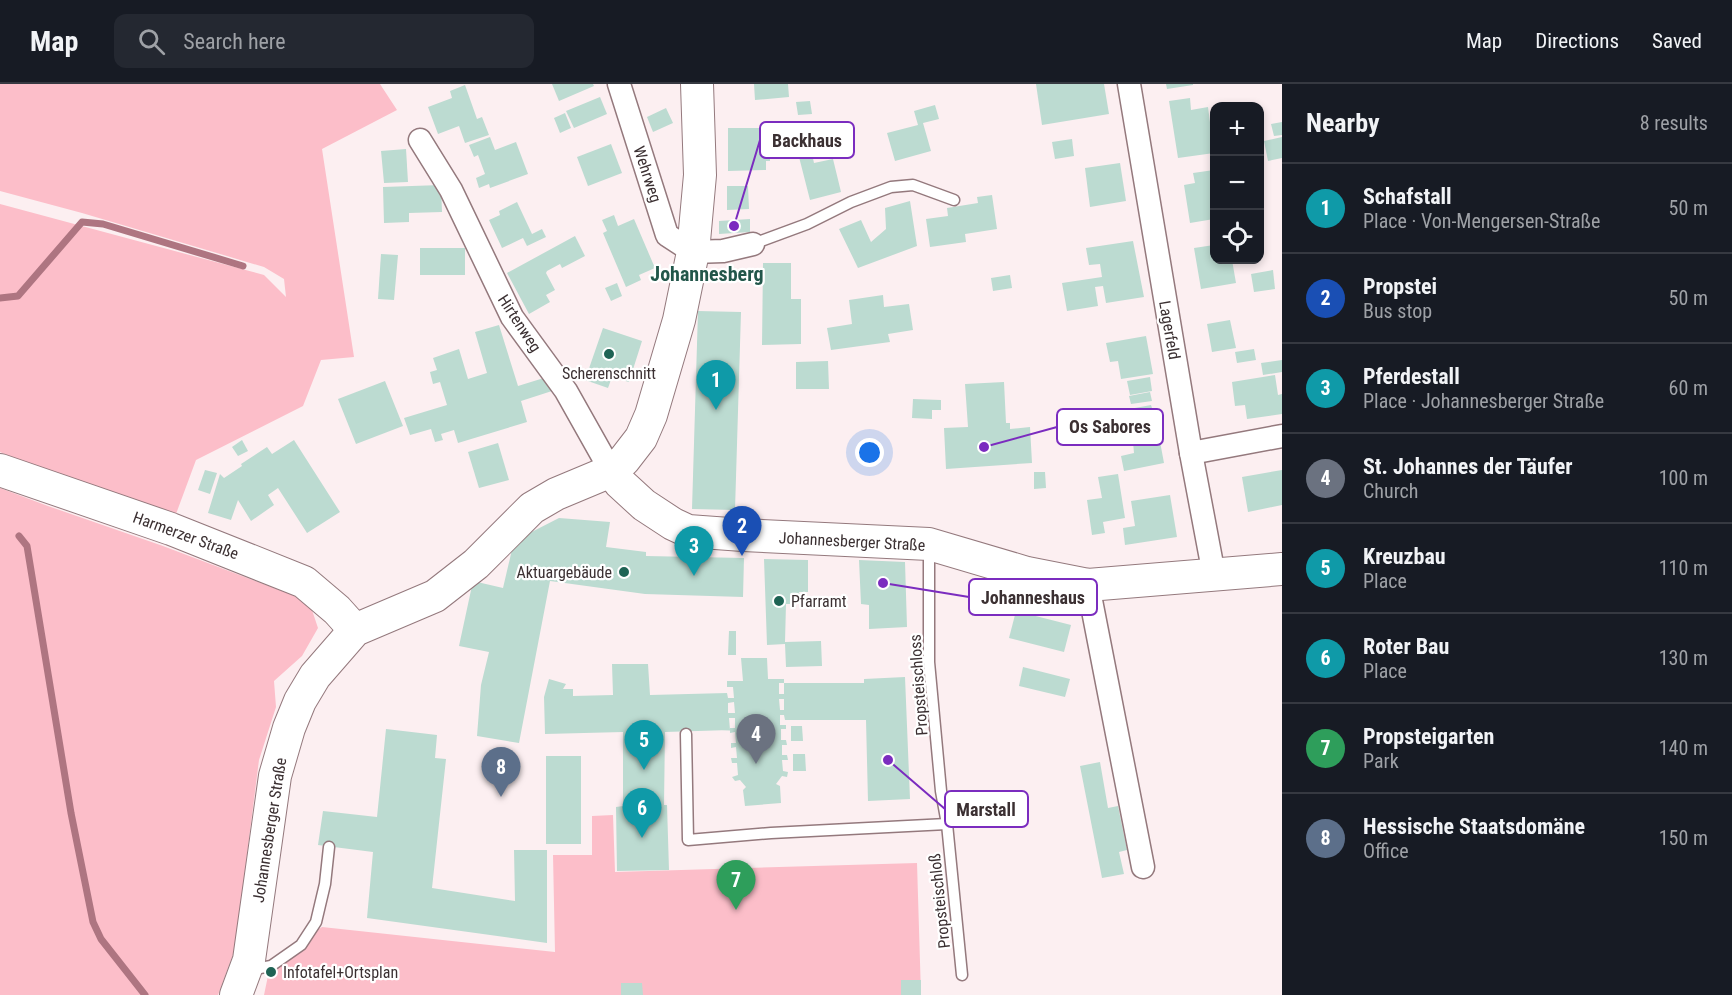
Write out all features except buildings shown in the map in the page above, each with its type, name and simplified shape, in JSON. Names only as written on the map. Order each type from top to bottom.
[{"type":"street","name":"Wehrweg","points":[[619,84],[667,235],[693,252]]},
{"type":"street","points":[[611,471],[624,460],[641,438],[651,415],[678,320],[693,252],[700,175],[697,84]]},
{"type":"street","name":"Lagerfeld","points":[[1129,84],[1191,453],[1214,575]]},
{"type":"street","name":"Hirtenweg","points":[[420,140],[451,190],[512,317],[566,391],[611,471]]},
{"type":"street","points":[[693,252],[723,251],[753,244]]},
{"type":"street","points":[[1191,453],[1282,436]]},
{"type":"street","name":"Harmerzer Straße","points":[[0,470],[180,532],[304,582],[337,610],[355,630]]},
{"type":"street","name":"Johannesberger Straße","points":[[241,983],[249,960],[275,776],[289,728],[300,701],[315,676],[355,630],[435,596],[476,564],[532,508],[556,494],[611,471],[620,483],[644,505],[688,531],[929,544],[1027,573],[1088,585],[1282,569]]},
{"type":"street","points":[[1088,585],[1143,867]]},
{"type":"lane","points":[[753,244],[807,224],[851,202],[891,187],[913,185],[954,200]]},
{"type":"lane","name":"Propsteischloss","points":[[929,544],[929,662],[941,791],[947,824]]},
{"type":"lane","points":[[686,735],[688,840],[771,833],[947,824]]},
{"type":"lane","name":"Propsteischloß","points":[[947,824],[962,975]]},
{"type":"lane","points":[[241,983],[301,945],[316,922],[325,884],[329,847]]},
{"type":"shaded area","points":[[0,84],[380,84],[397,110],[322,149],[354,357],[321,360],[303,406],[196,460],[176,514],[32,466],[0,452],[0,204],[264,275],[286,297],[284,279],[264,267],[0,191]]},
{"type":"shaded area","points":[[0,488],[295,596],[312,610],[318,628],[302,656],[274,681],[276,707],[259,760],[235,949],[218,995],[0,995]]},
{"type":"shaded area","points":[[613,815],[615,872],[917,863],[921,995],[264,995],[269,971],[284,952],[322,927],[555,952],[553,855],[592,855],[592,816]]},
{"type":"waterway","points":[[0,298],[18,296],[82,222],[103,224],[243,266]]},
{"type":"waterway","points":[[19,536],[27,546],[71,813],[93,922],[101,939],[145,995]]},
{"type":"place","name":"Backhaus","points":[[734,226]]},
{"type":"place","name":"Scherenschnitt","points":[[609,354]]},
{"type":"place","name":"Schafstall","points":[[716,410]]},
{"type":"place","name":"Os Sabores","points":[[984,447]]},
{"type":"place","name":"Propstei","points":[[742,556]]},
{"type":"place","name":"Aktuargebäude","points":[[624,572]]},
{"type":"place","name":"Pferdestall","points":[[694,576]]},
{"type":"place","name":"Johanneshaus","points":[[883,583]]},
{"type":"place","name":"Pfarramt","points":[[779,601]]},
{"type":"place","name":"Marstall","points":[[888,760]]},
{"type":"place","name":"St. Johannes der Täufer","points":[[756,764]]},
{"type":"place","name":"Kreuzbau","points":[[644,770]]},
{"type":"place","name":"Hessische Staatsdomäne","points":[[501,797]]},
{"type":"place","name":"Roter Bau","points":[[642,838]]},
{"type":"place","name":"Propsteigarten","points":[[736,910]]},
{"type":"place","name":"Infotafel+Ortsplan","points":[[271,972]]},
{"type":"district","name":"Johannesberg","points":[[707,274]]}]
